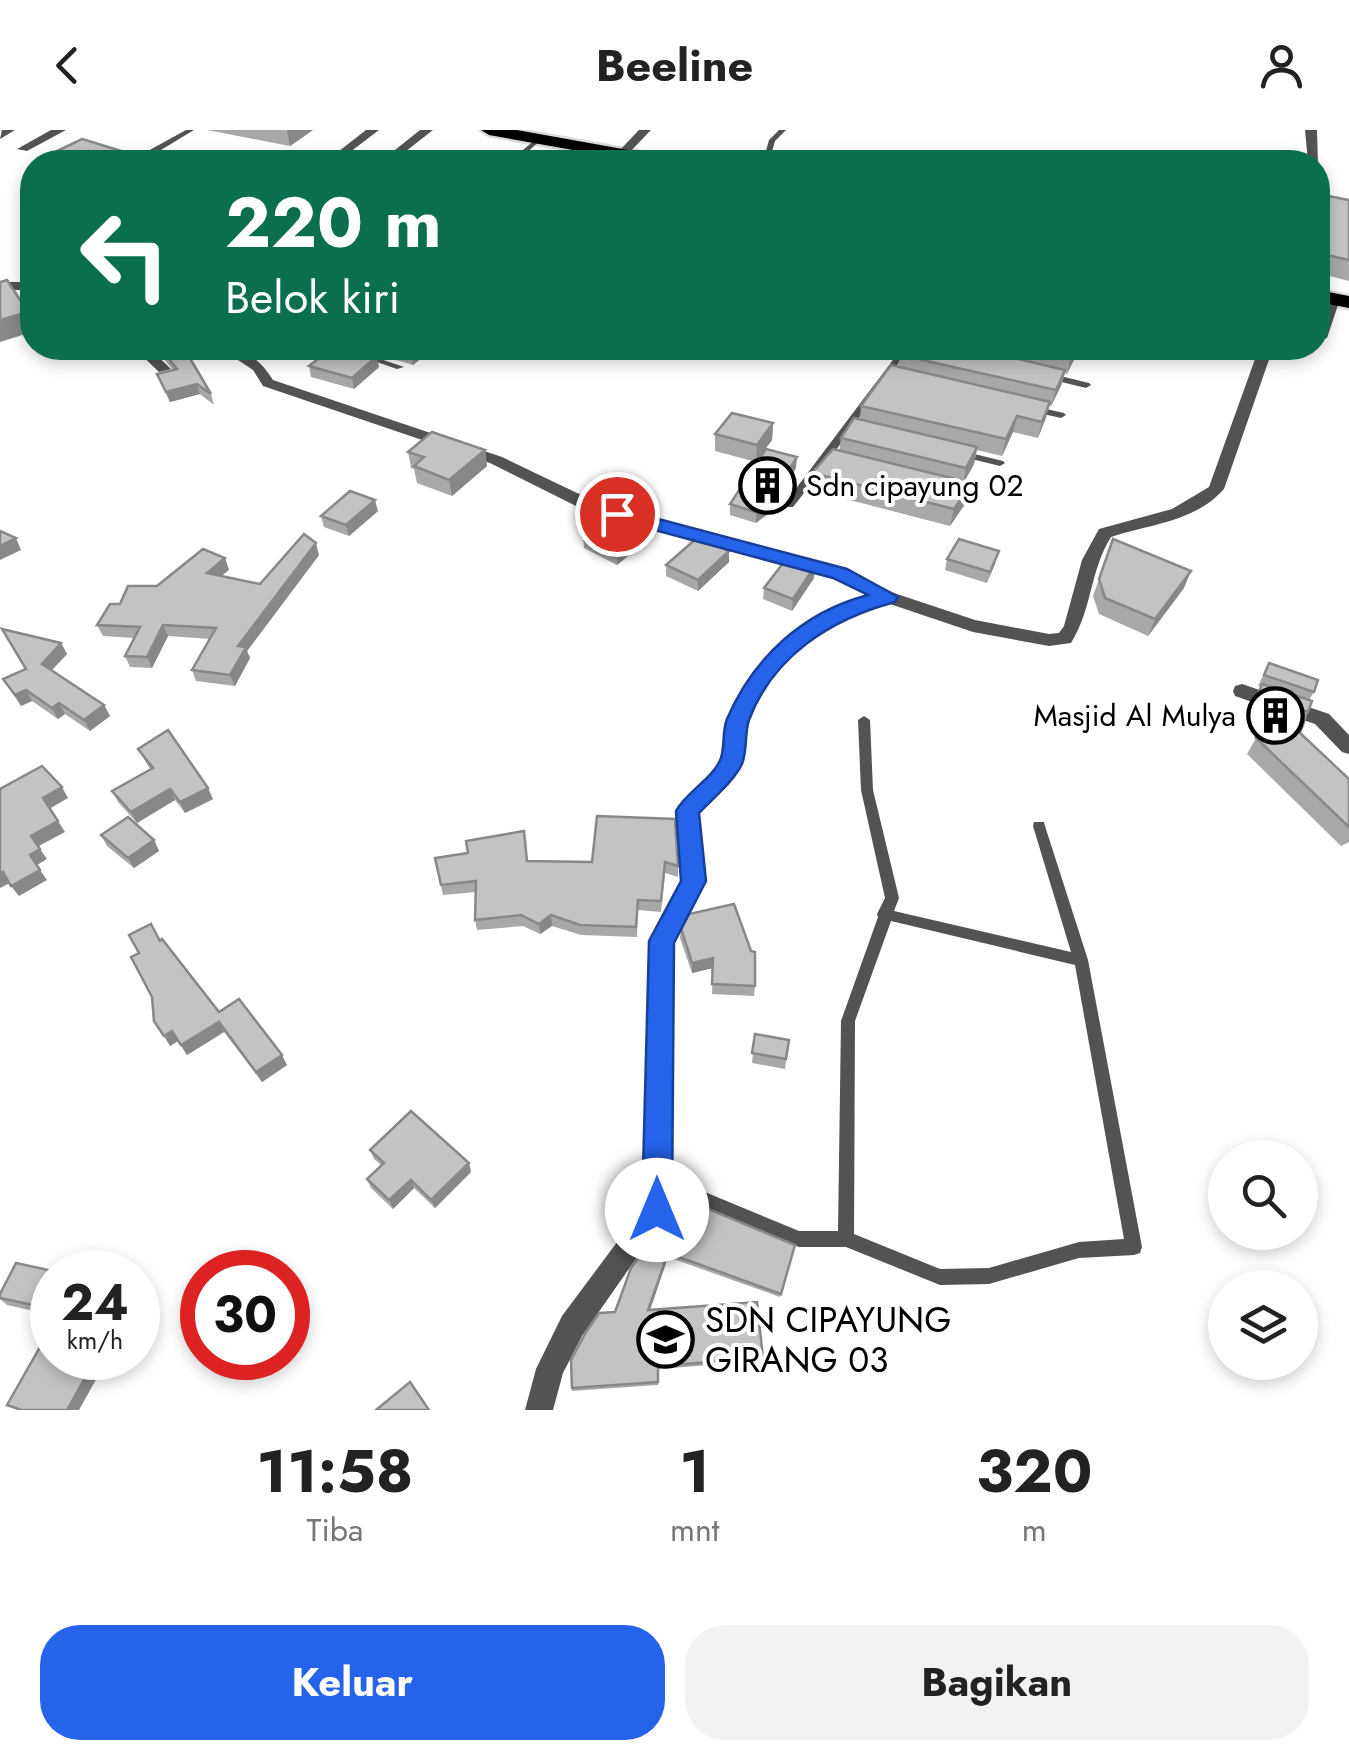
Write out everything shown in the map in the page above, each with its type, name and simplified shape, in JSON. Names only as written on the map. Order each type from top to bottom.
[{"type":"highway","points":[[489,130],[544,134],[606,150]]},
{"type":"street","points":[[0,136],[10,130]]},
{"type":"street","points":[[23,149],[60,130]]},
{"type":"street","points":[[346,150],[373,130]]},
{"type":"street","points":[[401,150],[427,130]]},
{"type":"street","points":[[626,150],[645,130]]},
{"type":"street","points":[[154,360],[164,369]]},
{"type":"street","points":[[248,360],[258,366],[268,384],[496,460],[592,507],[840,574],[888,597],[973,626],[1050,640],[1065,639],[1080,612],[1084,573],[1105,533],[1170,518],[1216,489],[1262,360]]},
{"type":"street","points":[[540,1410],[550,1369],[572,1326],[657,1210],[662,941],[681,912],[693,881],[688,811],[732,763],[737,722],[767,666],[788,645],[856,605],[888,597]]},
{"type":"street","points":[[1242,691],[1322,719],[1349,746]]},
{"type":"lane","points":[[152,150],[191,130]]},
{"type":"lane","points":[[769,150],[772,140],[783,130]]},
{"type":"lane","points":[[380,360],[400,366]]},
{"type":"lane","points":[[789,505],[828,458],[896,360]]},
{"type":"lane","points":[[1032,372],[1086,385]]},
{"type":"lane","points":[[884,374],[902,378]]},
{"type":"lane","points":[[1026,407],[1061,415]]},
{"type":"lane","points":[[848,426],[866,430]]},
{"type":"lane","points":[[943,449],[1000,463]]},
{"type":"lane","points":[[828,458],[846,463]]},
{"type":"lane","points":[[938,485],[974,494]]},
{"type":"lane","points":[[846,1239],[848,1021],[892,898],[867,790],[864,720]]},
{"type":"lane","points":[[657,1210],[688,1193],[799,1239],[846,1239],[940,1277],[989,1276],[1079,1250],[1134,1246],[1081,960],[1040,826]]},
{"type":"lane","points":[[884,914],[1081,960]]},
{"type":"building","points":[[82,139],[118,150],[59,150]]},
{"type":"building","points":[[1330,196],[1349,200],[1349,260],[1330,256]]},
{"type":"building","points":[[7,280],[20,300],[20,314],[0,320],[0,282]]},
{"type":"building","points":[[170,360],[191,360],[211,394],[197,384],[166,392],[157,374],[177,369]]},
{"type":"building","points":[[317,360],[372,360],[352,378],[309,366]]},
{"type":"building","points":[[922,360],[1022,360],[1065,370],[1056,390]]},
{"type":"building","points":[[891,365],[1050,402],[1042,422],[1017,416],[1006,439],[861,406]]},
{"type":"building","points":[[732,413],[773,423],[757,445],[715,434]]},
{"type":"building","points":[[854,418],[977,447],[966,468],[841,438]]},
{"type":"building","points":[[432,432],[485,450],[449,480],[414,466],[424,457],[408,452]]},
{"type":"building","name":"Sdn cipayung 02","points":[[766,449],[797,457],[769,502],[756,512],[730,504]]},
{"type":"building","points":[[833,449],[960,480],[958,485],[969,487],[954,509],[812,473]]},
{"type":"building","points":[[350,491],[375,500],[346,525],[321,516]]},
{"type":"building","points":[[613,513],[646,529],[617,554],[583,537]]},
{"type":"building","points":[[0,531],[16,538],[0,546]]},
{"type":"building","points":[[304,534],[316,543],[238,646],[246,647],[230,675],[192,670],[216,628],[163,625],[147,657],[125,656],[140,627],[97,625],[110,604],[120,604],[128,586],[157,586],[203,549],[225,558],[207,573],[260,584]]},
{"type":"building","points":[[698,537],[729,551],[698,580],[666,565]]},
{"type":"building","points":[[959,539],[999,551],[990,572],[947,559]]},
{"type":"building","points":[[1113,539],[1191,571],[1155,619],[1105,598],[1099,579]]},
{"type":"building","points":[[787,558],[815,566],[793,599],[764,588]]},
{"type":"building","points":[[2,629],[61,643],[42,664],[104,705],[84,720],[59,703],[52,708],[26,690],[15,695],[3,679],[26,669]]},
{"type":"building","points":[[1269,663],[1318,680],[1314,692],[1264,675]]},
{"type":"building","points":[[1262,684],[1312,701],[1308,712],[1258,694]]},
{"type":"building","points":[[1305,719],[1300,733],[1349,779],[1349,827],[1256,738]]},
{"type":"building","points":[[168,730],[208,788],[180,802],[170,789],[131,812],[112,791],[153,768],[138,749]]},
{"type":"building","points":[[42,766],[62,787],[43,798],[58,821],[31,836],[40,849],[30,855],[40,870],[11,886],[3,872],[0,874],[0,789]]},
{"type":"building","points":[[597,816],[675,819],[678,866],[665,862],[661,901],[638,900],[636,927],[580,925],[551,915],[539,924],[521,915],[475,920],[476,881],[441,885],[435,858],[468,853],[466,841],[524,831],[527,861],[592,862]]},
{"type":"building","points":[[128,817],[154,840],[128,858],[101,835]]},
{"type":"building","points":[[734,904],[751,951],[755,952],[755,986],[712,984],[713,958],[692,963],[681,928],[689,914]]},
{"type":"building","points":[[151,924],[160,941],[219,1012],[239,999],[282,1055],[256,1072],[219,1022],[181,1045],[172,1031],[164,1036],[154,1021],[152,997],[131,957],[139,953],[129,935]]},
{"type":"building","points":[[755,1034],[789,1040],[786,1059],[752,1053]]},
{"type":"building","points":[[411,1111],[469,1163],[431,1200],[411,1180],[389,1200],[367,1179],[384,1163],[370,1150]]},
{"type":"building","points":[[689,1201],[795,1245],[781,1294],[668,1253],[648,1310],[757,1302],[763,1358],[658,1366],[658,1382],[572,1388],[571,1360],[585,1334],[599,1313],[615,1312],[631,1268],[671,1211]]},
{"type":"building","points":[[16,1263],[30,1266],[30,1304],[0,1298]]},
{"type":"building","points":[[30,1365],[30,1380],[84,1380],[67,1410],[21,1410],[7,1405]]},
{"type":"building","points":[[410,1382],[429,1410],[376,1410]]},
{"type":"place","name":"Sdn cipayung 02","points":[[767,486]]},
{"type":"place","name":"Masjid Al Mulya","points":[[1275,716]]},
{"type":"place","name":"SDN CIPAYUNG GIRANG 03","points":[[666,1340]]},
{"type":"route","points":[[617,514],[840,574],[888,597],[856,605],[788,645],[767,666],[737,722],[732,763],[688,811],[693,881],[681,912],[662,941],[657,1210]]}]
